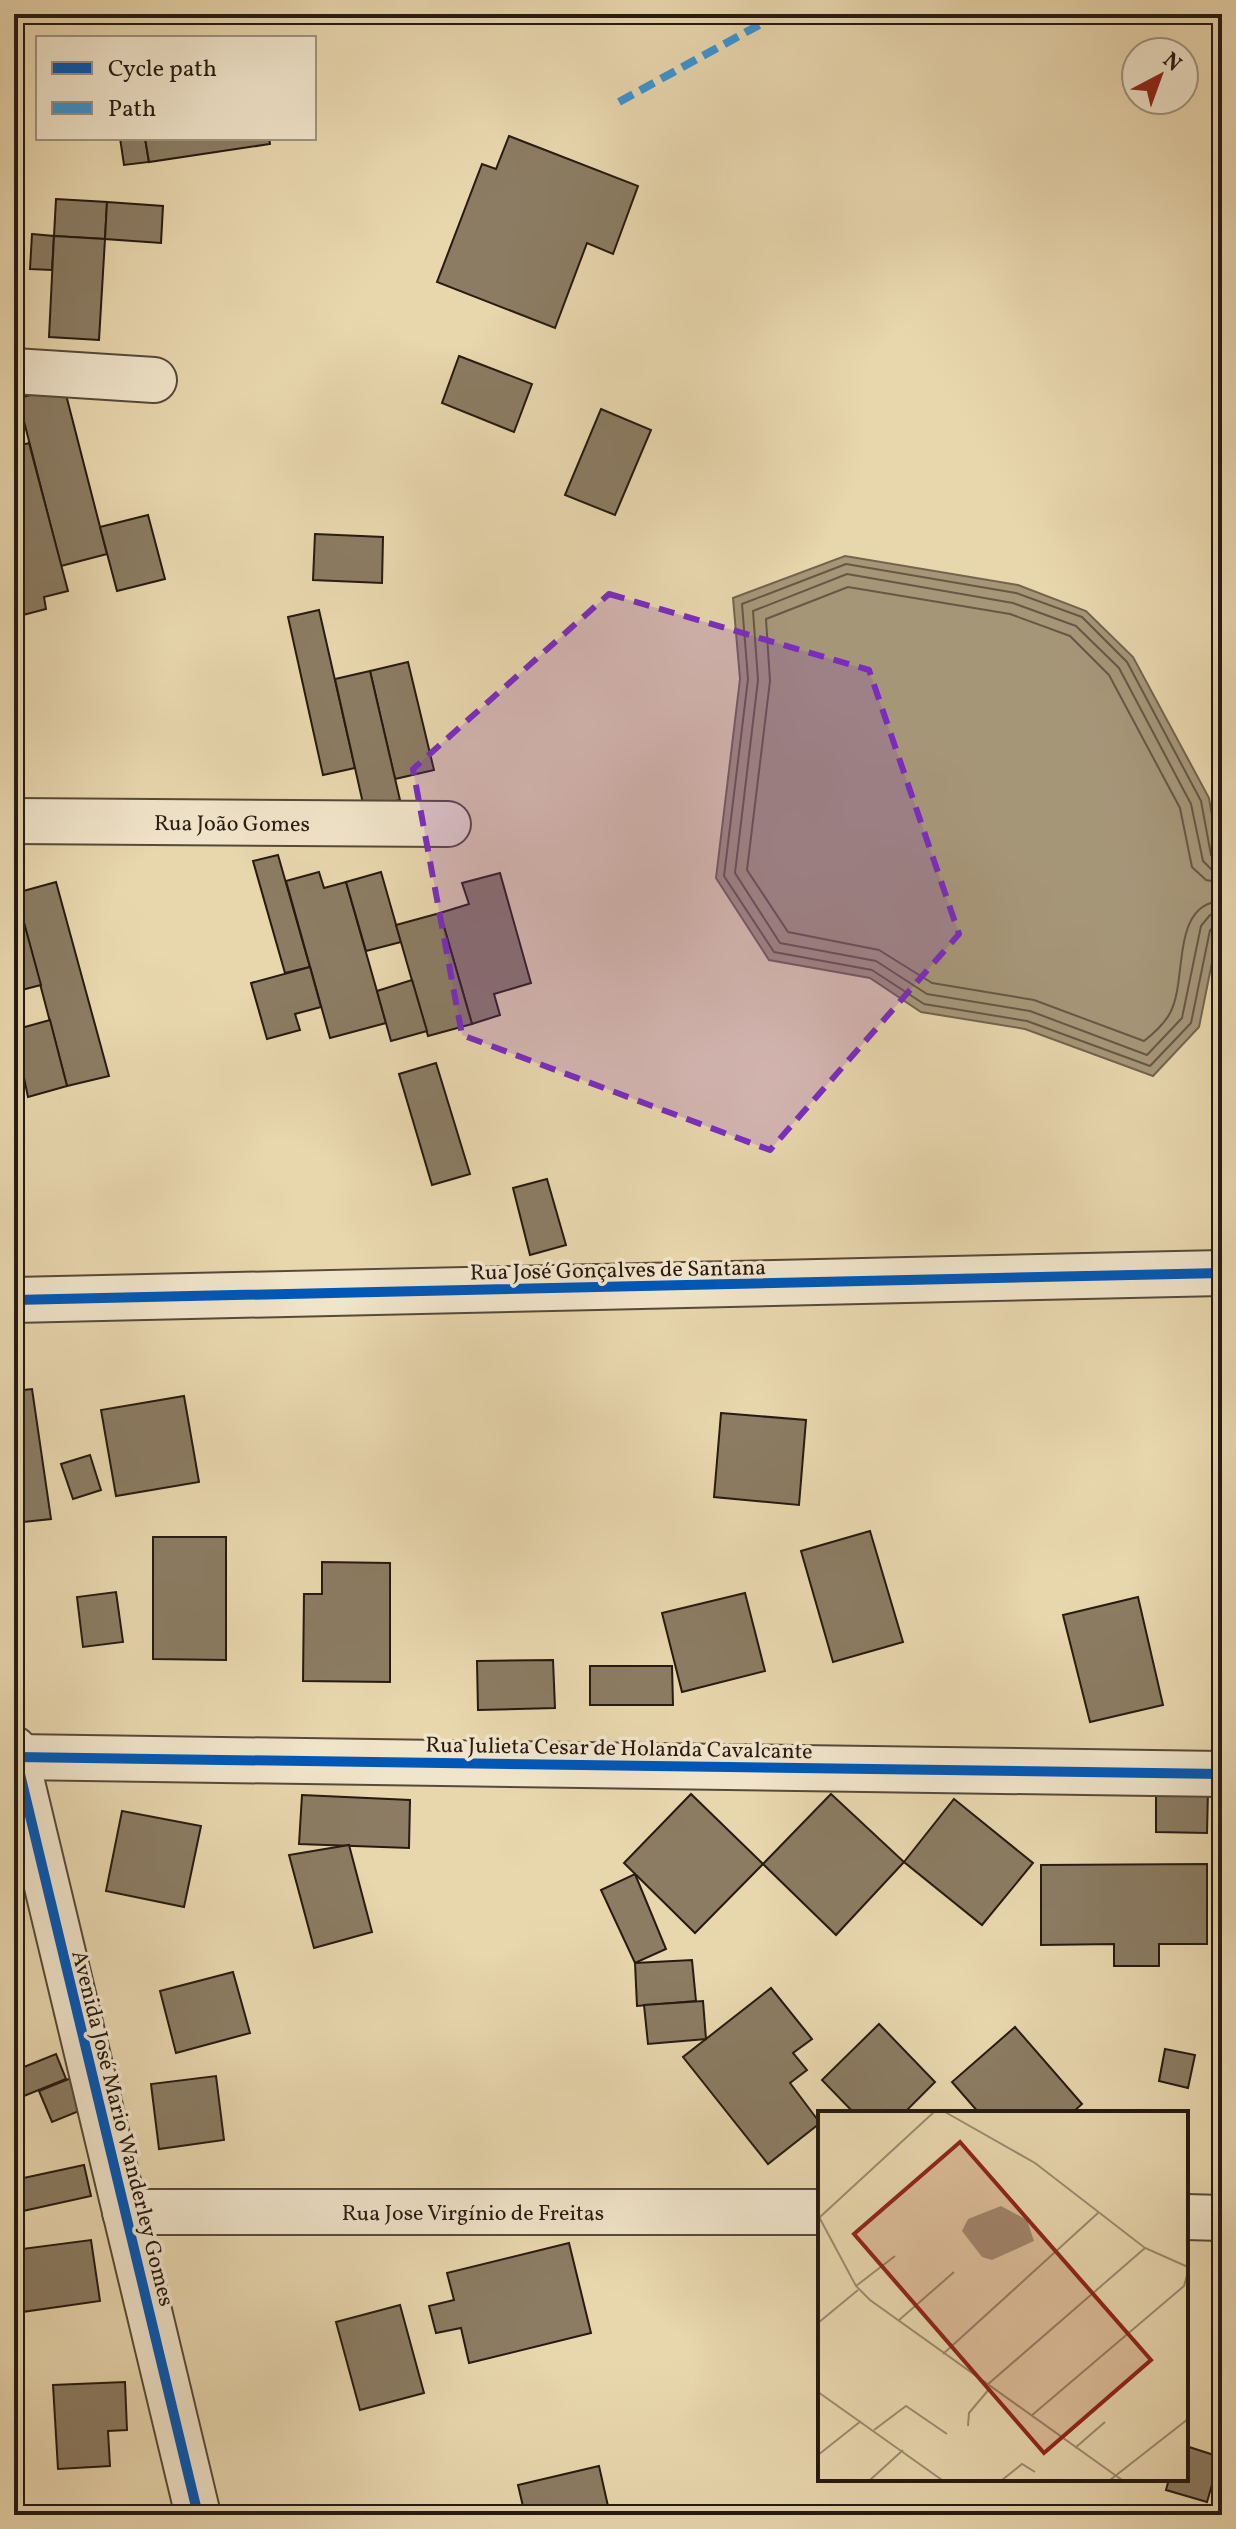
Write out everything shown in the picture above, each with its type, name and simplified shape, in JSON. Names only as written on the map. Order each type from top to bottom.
[{"type":"street","points":[[14,371],[154,380]]},
{"type":"street","name":"Rua João Gomes","points":[[14,821],[448,824]]},
{"type":"street","name":"Rua José Gonçalves de Santana","points":[[14,1300],[1222,1273]]},
{"type":"street","name":"Rua Julieta Cesar de Holanda Cavalcante","points":[[17,1773],[1222,1774]]},
{"type":"street","name":"Avenida José Mario Wanderley Gomes","points":[[17,1773],[198,2515]]},
{"type":"street","name":"Rua Jose Virgínio de Freitas","points":[[125,2212],[818,2212]]},
{"type":"street","points":[[1188,2217],[1222,2218]]},
{"type":"highlighted area","points":[[609,594],[869,670],[959,934],[770,1150],[462,1035],[413,769]]},
{"type":"water","points":[[845,556],[1018,585],[1086,611],[1133,657],[1209,798],[1222,875],[1222,913],[1199,1027],[1153,1076],[1025,1029],[921,1012],[870,978],[769,960],[716,878],[740,679],[733,598]]},
{"type":"building","points":[[509,136],[638,186],[613,254],[587,243],[555,328],[437,282],[482,164],[496,169]]},
{"type":"building","points":[[120,140],[145,140],[149,162],[124,165]]},
{"type":"building","points":[[145,140],[269,140],[270,144],[149,162]]},
{"type":"building","points":[[56,199],[107,202],[105,239],[54,236]]},
{"type":"building","points":[[107,202],[163,206],[161,243],[105,239]]},
{"type":"building","points":[[32,234],[54,236],[52,270],[30,269]]},
{"type":"building","points":[[54,236],[105,239],[99,340],[49,337]]},
{"type":"building","points":[[459,356],[532,384],[514,432],[442,403]]},
{"type":"building","points":[[64,387],[107,554],[61,566],[18,398]]},
{"type":"building","points":[[601,409],[651,430],[615,515],[565,495]]},
{"type":"building","points":[[29,443],[68,591],[44,597],[46,609],[23,615],[14,581],[14,447]]},
{"type":"building","points":[[148,515],[165,579],[117,591],[100,527]]},
{"type":"building","points":[[315,534],[383,537],[382,583],[313,580]]},
{"type":"building","points":[[319,610],[355,768],[323,775],[288,617]]},
{"type":"building","points":[[408,662],[434,770],[395,779],[370,671]]},
{"type":"building","points":[[370,671],[400,800],[364,808],[335,679]]},
{"type":"building","points":[[278,855],[310,967],[285,973],[253,861]]},
{"type":"building","points":[[319,872],[324,888],[346,882],[386,1023],[330,1038],[286,881]]},
{"type":"building","points":[[381,872],[401,942],[366,951],[346,882]]},
{"type":"building","points":[[500,873],[531,983],[494,994],[500,1015],[472,1024],[440,913],[469,904],[462,883]]},
{"type":"building","points":[[56,882],[109,1076],[67,1086],[16,893]]},
{"type":"building","points":[[14,886],[41,985],[14,992]]},
{"type":"building","points":[[440,913],[472,1024],[428,1036],[396,925]]},
{"type":"building","points":[[310,967],[321,1007],[295,1014],[300,1030],[267,1039],[251,983]]},
{"type":"building","points":[[412,980],[427,1031],[391,1041],[377,991]]},
{"type":"building","points":[[50,1020],[67,1086],[28,1097],[14,1030]]},
{"type":"building","points":[[436,1063],[470,1174],[432,1185],[399,1074]]},
{"type":"building","points":[[547,1179],[566,1245],[530,1255],[513,1188]]},
{"type":"building","points":[[32,1389],[51,1519],[14,1523],[14,1391]]},
{"type":"building","points":[[184,1396],[199,1482],[116,1496],[101,1410]]},
{"type":"building","points":[[721,1413],[806,1420],[799,1505],[714,1497]]},
{"type":"building","points":[[90,1455],[101,1490],[73,1499],[61,1464]]},
{"type":"building","points":[[870,1531],[903,1642],[833,1662],[801,1551]]},
{"type":"building","points":[[153,1537],[226,1537],[226,1660],[153,1659]]},
{"type":"building","points":[[322,1562],[390,1563],[390,1682],[303,1681],[304,1594],[322,1594]]},
{"type":"building","points":[[116,1592],[123,1642],[83,1647],[77,1597]]},
{"type":"building","points":[[745,1593],[765,1671],[682,1692],[662,1613]]},
{"type":"building","points":[[1138,1597],[1163,1705],[1090,1722],[1063,1615]]},
{"type":"building","points":[[553,1660],[555,1708],[478,1710],[477,1661]]},
{"type":"building","points":[[590,1666],[672,1666],[673,1705],[590,1705]]},
{"type":"building","points":[[1156,1789],[1208,1790],[1207,1833],[1156,1832]]},
{"type":"building","points":[[691,1794],[763,1864],[695,1933],[624,1863]]},
{"type":"building","points":[[831,1794],[904,1862],[836,1935],[763,1864]]},
{"type":"building","points":[[302,1795],[410,1800],[409,1848],[299,1844]]},
{"type":"building","points":[[954,1799],[1033,1863],[982,1925],[904,1862]]},
{"type":"building","points":[[122,1811],[201,1826],[184,1907],[106,1891]]},
{"type":"building","points":[[349,1845],[372,1932],[314,1948],[289,1855]]},
{"type":"building","points":[[1207,1864],[1207,1944],[1159,1944],[1159,1966],[1114,1966],[1114,1944],[1041,1945],[1041,1865]]},
{"type":"building","points":[[635,1874],[666,1949],[635,1963],[601,1890]]},
{"type":"building","points":[[692,1960],[696,2001],[637,2006],[635,1963]]},
{"type":"building","points":[[233,1972],[250,2033],[176,2053],[160,1991]]},
{"type":"building","points":[[771,1988],[812,2039],[793,2053],[807,2070],[790,2083],[818,2125],[768,2164],[683,2057]]},
{"type":"building","points":[[703,2001],[706,2039],[648,2044],[644,2005]]},
{"type":"building","points":[[879,2024],[935,2082],[906,2111],[852,2111],[822,2080]]},
{"type":"building","points":[[1015,2027],[1082,2104],[1074,2111],[977,2111],[952,2082]]},
{"type":"building","points":[[1165,2049],[1195,2055],[1188,2088],[1159,2081]]},
{"type":"building","points":[[56,2054],[66,2079],[14,2100],[14,2071]]},
{"type":"building","points":[[76,2076],[89,2107],[52,2122],[39,2091]]},
{"type":"building","points":[[216,2076],[224,2140],[159,2149],[151,2084]]},
{"type":"building","points":[[84,2165],[91,2196],[14,2213],[14,2180]]},
{"type":"building","points":[[91,2240],[100,2301],[22,2312],[14,2250]]},
{"type":"building","points":[[569,2243],[591,2333],[469,2363],[461,2328],[436,2333],[429,2306],[454,2300],[447,2273]]},
{"type":"building","points":[[400,2305],[424,2393],[360,2410],[336,2322]]},
{"type":"building","points":[[125,2382],[127,2430],[108,2431],[110,2466],[58,2469],[53,2385]]},
{"type":"building","points":[[1188,2447],[1220,2457],[1207,2502],[1166,2490],[1168,2481],[1188,2481]]},
{"type":"building","points":[[599,2466],[610,2515],[525,2515],[518,2485]]},
{"type":"marked path","points":[[619,102],[779,14]]},
{"type":"cycle path","points":[[14,1300],[1222,1273]]},
{"type":"cycle path","points":[[14,1749],[198,2515]]},
{"type":"cycle path","points":[[16,1757],[1222,1774]]}]
